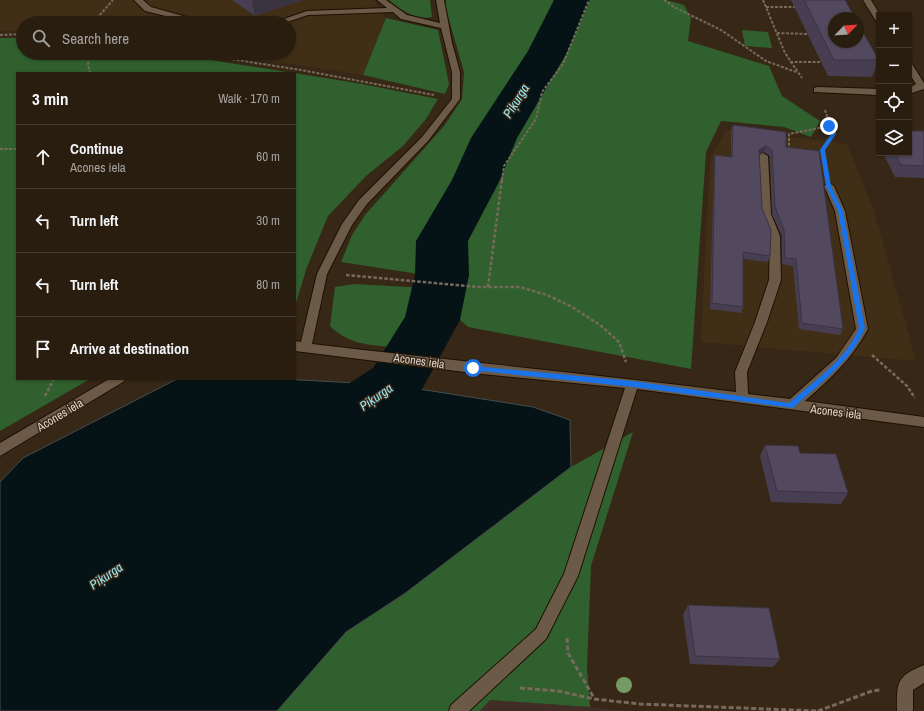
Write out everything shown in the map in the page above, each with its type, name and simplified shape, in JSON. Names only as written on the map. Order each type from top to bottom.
[{"type":"street","points":[[138,0],[148,9],[176,16]]},
{"type":"street","points":[[381,0],[392,10],[404,17],[444,26]]},
{"type":"street","points":[[300,346],[322,274],[339,237],[363,202],[425,139],[456,99],[456,72],[444,26],[440,0]]},
{"type":"street","points":[[867,0],[876,14]]},
{"type":"street","points":[[296,17],[307,13],[392,10]]},
{"type":"street","points":[[912,70],[923,85],[912,90]]},
{"type":"street","points":[[817,90],[876,92]]},
{"type":"street","points":[[742,398],[741,372],[775,280],[775,236],[766,214],[763,156]]},
{"type":"street","points":[[791,406],[842,359],[856,342],[862,328],[840,211],[829,186]]},
{"type":"street","name":"Acones iela","points":[[300,346],[473,368],[633,384],[791,406],[924,422]]},
{"type":"street","name":"Acones iela","points":[[0,450],[118,380]]},
{"type":"street","points":[[457,711],[541,634],[570,576],[633,384]]},
{"type":"street","points":[[905,711],[905,686],[924,673]]},
{"type":"path","points":[[99,16],[113,0]]},
{"type":"path","points":[[488,287],[504,166],[536,120],[542,92],[563,64],[589,0]]},
{"type":"path","points":[[664,0],[674,7],[721,30],[766,62],[796,73],[817,90],[833,134],[822,150],[829,186]]},
{"type":"path","points":[[763,0],[796,73]]},
{"type":"path","points":[[766,7],[795,7]]},
{"type":"path","points":[[777,33],[807,34]]},
{"type":"path","points":[[0,35],[16,34]]},
{"type":"path","points":[[89,60],[90,72]]},
{"type":"path","points":[[237,60],[302,70],[456,99]]},
{"type":"path","points":[[869,61],[875,61]]},
{"type":"path","points":[[790,62],[821,62]]},
{"type":"path","points":[[789,134],[829,126]]},
{"type":"path","points":[[0,149],[16,149]]},
{"type":"path","points":[[322,274],[477,287],[520,287],[547,295],[572,307],[600,324],[619,342],[633,384]]},
{"type":"path","points":[[856,342],[907,386],[916,399]]},
{"type":"path","points":[[562,593],[568,653],[594,699]]},
{"type":"path","points":[[485,685],[558,691],[594,699],[647,704],[818,711],[872,691],[905,686]]},
{"type":"shaded area","points":[[0,0],[374,0],[386,18],[363,75],[266,60],[296,60],[296,16],[16,16],[16,31],[0,31]]},
{"type":"shaded area","points":[[726,129],[847,144],[874,211],[916,361],[701,342],[710,160]]},
{"type":"shaded area","points":[[490,700],[590,707],[626,711],[480,711]]},
{"type":"green space","points":[[389,0],[430,0],[432,17],[426,18],[409,14]]},
{"type":"green space","points":[[446,0],[559,0],[531,51],[498,101],[448,199],[425,236],[425,275],[341,262],[352,235],[365,215],[444,126],[462,99],[464,72],[446,9]]},
{"type":"green space","points":[[581,0],[666,0],[684,5],[691,18],[688,41],[769,66],[782,96],[820,121],[811,137],[784,127],[721,121],[706,152],[691,369],[468,327],[452,313],[459,238],[560,48]]},
{"type":"green space","points":[[386,18],[438,30],[449,84],[445,94],[363,75]]},
{"type":"green space","points":[[742,30],[768,32],[772,48],[745,46]]},
{"type":"green space","points":[[0,38],[16,38],[16,60],[211,60],[287,72],[16,72],[16,380],[88,380],[0,431]]},
{"type":"green space","points":[[296,73],[438,99],[426,119],[403,146],[366,176],[328,216],[307,267],[296,303]]},
{"type":"green space","points":[[354,284],[427,288],[421,319],[404,348],[364,344],[346,338],[330,326],[335,287]]},
{"type":"green space","points":[[633,432],[591,566],[587,668],[590,707],[490,700],[480,711],[277,711],[346,632],[404,594],[571,467]]},
{"type":"water","points":[[175,380],[296,380],[394,385],[533,407],[570,420],[571,467],[404,594],[346,632],[277,711],[0,711],[0,482],[23,458]]},
{"type":"building","points":[[804,0],[845,0],[852,12],[828,12],[828,48]]},
{"type":"building","points":[[864,34],[876,55],[876,60],[834,60],[828,48],[864,48]]},
{"type":"building","points":[[733,125],[786,132],[786,147],[819,151],[843,329],[802,323],[796,259],[785,258],[784,230],[775,207],[772,150],[766,146],[759,150],[762,208],[771,230],[770,256],[743,252],[743,307],[712,303],[715,155],[732,157]]},
{"type":"building","points":[[912,131],[924,131],[924,166],[901,165],[896,156],[912,156]]},
{"type":"building","points":[[765,445],[798,446],[800,453],[836,454],[848,493],[777,491]]},
{"type":"building","points":[[688,605],[769,608],[780,659],[695,656]]},
{"type":"waterway","name":"Piķurga","points":[[327,430],[394,385],[432,320],[442,275],[442,241],[476,180],[494,138],[548,51],[572,0]]},
{"type":"route","points":[[473,368],[633,384],[791,406],[842,359],[856,342],[862,328],[840,211],[829,186],[822,150],[833,134],[829,126]]}]
